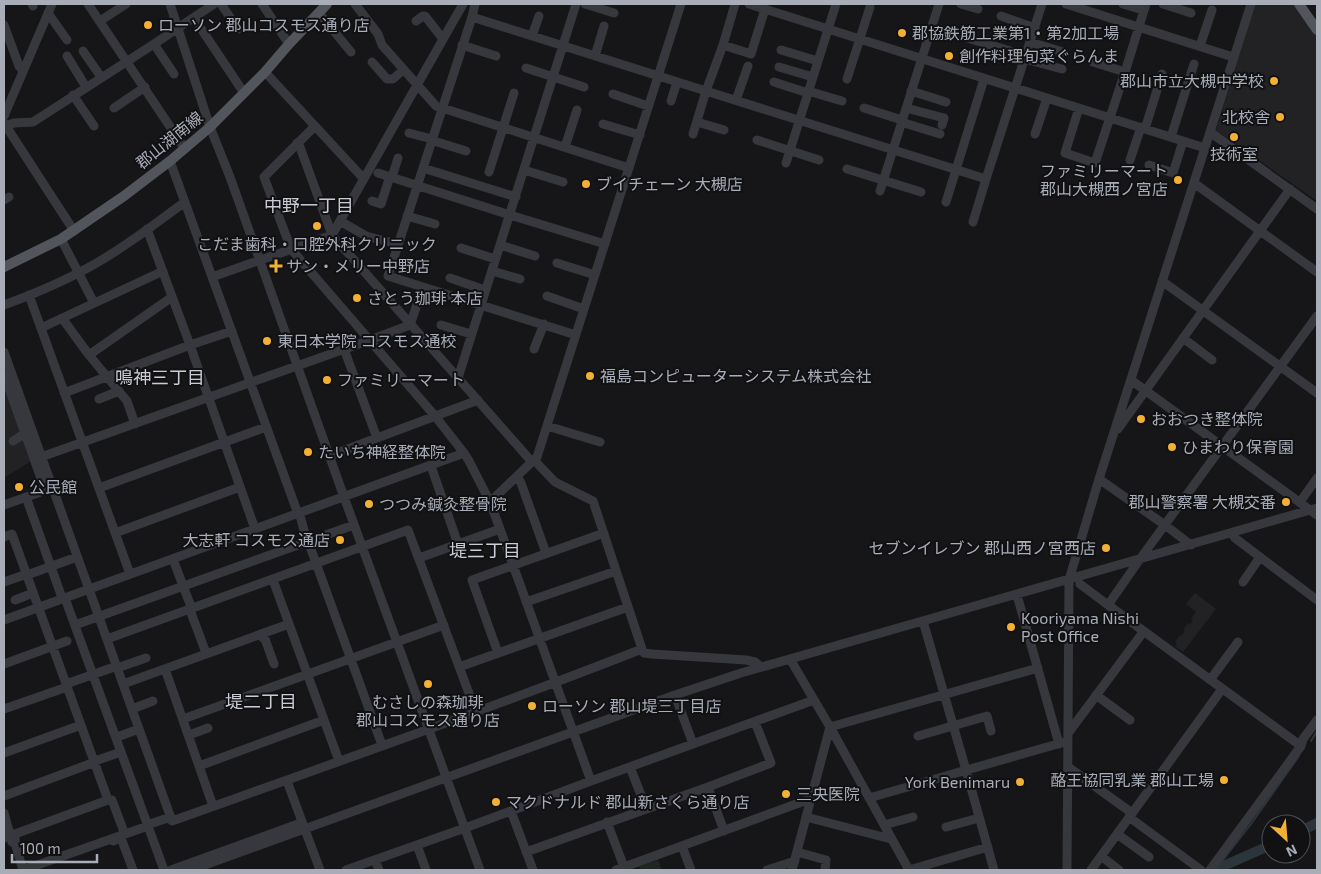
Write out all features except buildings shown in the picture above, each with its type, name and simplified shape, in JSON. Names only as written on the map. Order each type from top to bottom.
[{"type":"main road","name":"郡山湖南線","points":[[4,267],[61,240],[170,161],[210,127],[265,72],[327,4]]},
{"type":"main road","points":[[1299,4],[1317,30]]},
{"type":"street","points":[[4,116],[52,4]]},
{"type":"street","points":[[88,4],[127,60],[184,149]]},
{"type":"street","points":[[100,21],[126,4]]},
{"type":"street","points":[[170,4],[210,127],[230,177],[329,456],[480,870]]},
{"type":"street","points":[[74,231],[4,125],[32,122],[214,4]]},
{"type":"street","points":[[221,4],[238,29]]},
{"type":"street","points":[[355,4],[378,34],[382,45],[434,105],[629,168]]},
{"type":"street","points":[[212,277],[332,235],[463,4]]},
{"type":"street","points":[[475,4],[388,276],[576,335]]},
{"type":"street","points":[[458,378],[576,4]]},
{"type":"street","points":[[586,4],[614,13]]},
{"type":"street","points":[[490,502],[537,457],[681,4]]},
{"type":"street","points":[[693,134],[735,4]]},
{"type":"street","points":[[749,4],[1204,148]]},
{"type":"street","points":[[786,163],[836,4]]},
{"type":"street","points":[[880,191],[939,4]]},
{"type":"street","points":[[961,4],[978,9]]},
{"type":"street","points":[[973,222],[1042,4]]},
{"type":"street","points":[[1066,4],[1233,57]]},
{"type":"street","points":[[1079,108],[1065,153],[1095,163],[1144,7],[1122,4]]},
{"type":"street","points":[[1163,4],[1192,14]]},
{"type":"street","points":[[1067,870],[1068,767],[1065,739],[1069,580],[1098,479],[1251,4]]},
{"type":"street","points":[[267,5],[289,44]]},
{"type":"street","points":[[847,79],[870,7]]},
{"type":"street","points":[[723,45],[751,54],[765,9]]},
{"type":"street","points":[[1200,46],[1212,10]]},
{"type":"street","points":[[48,13],[67,40]]},
{"type":"street","points":[[319,13],[351,52]]},
{"type":"street","points":[[416,21],[425,16],[443,39]]},
{"type":"street","points":[[532,36],[539,16]]},
{"type":"street","points":[[1001,16],[1035,28]]},
{"type":"street","points":[[472,17],[986,180]]},
{"type":"street","points":[[194,18],[244,93]]},
{"type":"street","points":[[4,25],[23,72]]},
{"type":"street","points":[[594,56],[604,26]]},
{"type":"street","points":[[932,27],[1062,69]]},
{"type":"street","points":[[1030,42],[1063,52]]},
{"type":"street","points":[[154,44],[174,74]]},
{"type":"street","points":[[462,45],[496,56]]},
{"type":"street","points":[[83,50],[101,78]]},
{"type":"street","points":[[781,50],[818,61]]},
{"type":"street","points":[[67,56],[86,87]]},
{"type":"street","points":[[372,62],[387,79],[393,80],[403,70]]},
{"type":"street","points":[[1093,62],[1125,72]]},
{"type":"street","points":[[1171,137],[1194,64]]},
{"type":"street","points":[[736,100],[748,66]]},
{"type":"street","points":[[779,67],[812,78]]},
{"type":"street","points":[[526,68],[584,87]]},
{"type":"street","points":[[265,72],[363,178]]},
{"type":"street","points":[[1130,160],[1162,74]]},
{"type":"street","points":[[946,202],[984,78]]},
{"type":"street","points":[[671,101],[677,82]]},
{"type":"street","points":[[774,82],[842,101]]},
{"type":"street","points":[[114,108],[144,88]]},
{"type":"street","points":[[911,91],[946,102]]},
{"type":"street","points":[[489,172],[514,93]]},
{"type":"street","points":[[613,94],[648,106]]},
{"type":"street","points":[[74,95],[94,126]]},
{"type":"street","points":[[1035,134],[1047,98]]},
{"type":"street","points":[[864,108],[902,121],[941,129],[944,118],[906,108]]},
{"type":"street","points":[[565,147],[577,110]]},
{"type":"street","points":[[697,122],[724,130]]},
{"type":"street","points":[[603,124],[640,135]]},
{"type":"street","points":[[315,126],[264,177],[291,249],[435,416],[469,461],[490,502],[591,781]]},
{"type":"street","points":[[1210,132],[1317,209]]},
{"type":"street","points":[[409,133],[466,151]]},
{"type":"street","points":[[757,140],[819,160]]},
{"type":"street","points":[[1149,165],[1173,173],[1183,141]]},
{"type":"street","points":[[298,143],[332,235],[410,325],[533,461],[554,482],[593,501],[644,653],[746,660],[755,662],[761,667]]},
{"type":"street","points":[[372,201],[381,204],[398,158]]},
{"type":"street","points":[[170,161],[382,745]]},
{"type":"street","points":[[423,168],[516,197]]},
{"type":"street","points":[[848,169],[921,192]]},
{"type":"street","points":[[524,170],[563,182]]},
{"type":"street","points":[[378,173],[605,244]]},
{"type":"street","points":[[1194,182],[1317,272]]},
{"type":"street","points":[[1113,436],[1290,189]]},
{"type":"street","points":[[4,305],[79,273],[122,248],[185,202]]},
{"type":"street","points":[[407,216],[435,224]]},
{"type":"street","points":[[340,220],[366,236],[398,244]]},
{"type":"street","points":[[147,229],[255,529]]},
{"type":"street","points":[[61,240],[94,303]]},
{"type":"street","points":[[500,245],[535,256]]},
{"type":"street","points":[[460,248],[495,260]]},
{"type":"street","points":[[557,262],[595,275]]},
{"type":"street","points":[[41,328],[162,271]]},
{"type":"street","points":[[492,271],[520,279]]},
{"type":"street","points":[[450,278],[485,290]]},
{"type":"street","points":[[1162,281],[1317,393]]},
{"type":"street","points":[[41,457],[410,325],[424,287]]},
{"type":"street","points":[[29,295],[130,574]]},
{"type":"street","points":[[546,296],[584,309]]},
{"type":"street","points":[[89,355],[172,297]]},
{"type":"street","points":[[1108,604],[1317,316]]},
{"type":"street","points":[[62,318],[89,355],[127,401],[135,424]]},
{"type":"street","points":[[534,349],[544,324]]},
{"type":"street","points":[[441,325],[471,334]]},
{"type":"street","points":[[64,393],[232,331]]},
{"type":"street","points":[[1183,338],[1212,360]]},
{"type":"street","points":[[344,349],[377,438]]},
{"type":"street","points":[[4,352],[77,557],[86,590],[108,639],[172,821],[287,781],[642,650]]},
{"type":"street","points":[[4,365],[49,489],[4,503]]},
{"type":"street","points":[[4,374],[44,487],[4,503]]},
{"type":"street","points":[[1131,380],[1315,511]]},
{"type":"street","points":[[99,399],[119,391]]},
{"type":"street","points":[[329,456],[478,400]]},
{"type":"street","points":[[547,426],[600,442]]},
{"type":"street","points":[[99,488],[266,427]]},
{"type":"street","points":[[13,441],[24,434]]},
{"type":"street","points":[[41,606],[299,515],[464,453]]},
{"type":"street","points":[[431,466],[458,544]]},
{"type":"street","points":[[517,476],[546,553]]},
{"type":"street","points":[[1300,502],[1317,478]]},
{"type":"street","points":[[1098,479],[1191,545]]},
{"type":"street","points":[[115,533],[240,487]]},
{"type":"street","points":[[27,497],[162,870]]},
{"type":"street","points":[[172,870],[446,779],[675,695],[761,667],[1315,511]]},
{"type":"street","points":[[74,624],[350,524]]},
{"type":"street","points":[[419,558],[500,529]]},
{"type":"street","points":[[108,639],[408,530],[476,712]]},
{"type":"street","points":[[498,653],[472,580],[604,532]]},
{"type":"street","points":[[1232,533],[1235,538],[1317,600]]},
{"type":"street","points":[[4,537],[12,534],[34,593],[41,606],[53,646],[108,800]]},
{"type":"street","points":[[4,582],[77,557]]},
{"type":"street","points":[[1243,582],[1260,557]]},
{"type":"street","points":[[174,562],[206,653]]},
{"type":"street","points":[[526,602],[616,571]]},
{"type":"street","points":[[274,580],[339,761]]},
{"type":"street","points":[[1080,584],[1301,746]]},
{"type":"street","points":[[4,620],[86,590]]},
{"type":"street","points":[[15,600],[34,593]]},
{"type":"street","points":[[1017,595],[1038,668],[1065,739]]},
{"type":"street","points":[[64,598],[118,753],[146,826]]},
{"type":"street","points":[[459,667],[628,607]]},
{"type":"street","points":[[923,621],[994,870]]},
{"type":"street","points":[[123,684],[289,624]]},
{"type":"street","points":[[183,719],[444,625]]},
{"type":"street","points":[[870,798],[1065,739],[1144,631]]},
{"type":"street","points":[[261,634],[265,639],[274,664]]},
{"type":"street","points":[[4,664],[67,641]]},
{"type":"street","points":[[1210,680],[1238,642]]},
{"type":"street","points":[[4,709],[91,675],[146,658]]},
{"type":"street","points":[[790,659],[909,870],[988,847]]},
{"type":"street","points":[[830,727],[1038,668]]},
{"type":"street","points":[[165,669],[213,806]]},
{"type":"street","points":[[1090,870],[1222,688]]},
{"type":"street","points":[[675,695],[693,744]]},
{"type":"street","points":[[1096,695],[1130,720]]},
{"type":"street","points":[[346,870],[814,700]]},
{"type":"street","points":[[132,709],[153,701]]},
{"type":"street","points":[[918,736],[987,716],[991,731]]},
{"type":"street","points":[[199,766],[324,720]]},
{"type":"street","points":[[526,852],[771,763],[755,722]]},
{"type":"street","points":[[4,753],[81,724]]},
{"type":"street","points":[[1210,870],[1315,724]]},
{"type":"street","points":[[795,861],[830,727]]},
{"type":"street","points":[[189,734],[208,728]]},
{"type":"street","points":[[117,737],[139,729]]},
{"type":"street","points":[[4,796],[118,753]]},
{"type":"street","points":[[630,767],[646,808]]},
{"type":"street","points":[[1068,767],[1201,870]]},
{"type":"street","points":[[287,781],[302,827],[320,870]]},
{"type":"street","points":[[708,787],[724,831]]},
{"type":"street","points":[[607,822],[620,869],[810,799]]},
{"type":"street","points":[[10,837],[108,800],[112,800],[124,832]]},
{"type":"street","points":[[511,810],[533,870]]},
{"type":"street","points":[[4,813],[20,870]]},
{"type":"street","points":[[10,837],[15,842],[22,866],[26,869],[171,817]]},
{"type":"street","points":[[806,817],[891,839]]},
{"type":"street","points":[[884,825],[913,817]]},
{"type":"street","points":[[946,827],[979,818]]},
{"type":"street","points":[[191,870],[302,827]]},
{"type":"street","points":[[1117,834],[1149,857]]},
{"type":"street","points":[[34,870],[121,838],[133,870]]},
{"type":"street","points":[[417,845],[426,870]]},
{"type":"street","points":[[682,846],[691,870]]},
{"type":"street","points":[[1101,856],[1119,870]]},
{"type":"street","points":[[375,860],[379,870]]},
{"type":"street","points":[[767,870],[795,861],[826,860],[825,870]]},
{"type":"shaded area","name":"郡山市立大槻中学校","points":[[1255,4],[1297,4],[1317,33],[1317,201],[1216,130]]},
{"type":"shaded area","points":[[4,378],[33,460],[4,478]]},
{"type":"shaded area","points":[[1195,593],[1216,609],[1183,652],[1175,646],[1177,644],[1175,642],[1185,632],[1183,630],[1188,623],[1190,625],[1193,620],[1191,619],[1196,612],[1186,604]]},
{"type":"shaded area","points":[[658,860],[662,870],[640,870],[639,866]]},
{"type":"waterway","points":[[1311,741],[1317,731]]},
{"type":"waterway","points":[[1219,865],[1251,824],[1299,756]]},
{"type":"waterway","points":[[1311,826],[1317,823]]},
{"type":"waterway","points":[[1214,870],[1261,849]]},
{"type":"place","name":"ローソン 郡山コスモス通り店","points":[[148,25]]},
{"type":"place","name":"郡協鉄筋工業第1・第2加工場","points":[[902,33]]},
{"type":"place","name":"創作料理旬菜ぐらんま","points":[[949,56]]},
{"type":"place","name":"郡山市立大槻中学校","points":[[1274,81]]},
{"type":"place","name":"北校舎","points":[[1280,117]]},
{"type":"place","name":"技術室","points":[[1234,137]]},
{"type":"place","name":"ファミリーマート 郡山大槻西ノ宮店","points":[[1178,180]]},
{"type":"place","name":"ブイチェーン 大槻店","points":[[586,184]]},
{"type":"place","name":"こだま歯科・口腔外科クリニック","points":[[317,226]]},
{"type":"place","name":"サン・メリー中野店","points":[[276,266]]},
{"type":"place","name":"さとう珈琲 本店","points":[[357,298]]},
{"type":"place","name":"東日本学院 コスモス通校","points":[[267,341]]},
{"type":"place","name":"福島コンピューターシステム株式会社","points":[[590,376]]},
{"type":"place","name":"ファミリーマート","points":[[327,380]]},
{"type":"place","name":"おおつき整体院","points":[[1141,419]]},
{"type":"place","name":"ひまわり保育園","points":[[1172,447]]},
{"type":"place","name":"たいち神経整体院","points":[[308,452]]},
{"type":"place","name":"公民館","points":[[19,487]]},
{"type":"place","name":"郡山警察署 大槻交番","points":[[1286,502]]},
{"type":"place","name":"つつみ鍼灸整骨院","points":[[369,504]]},
{"type":"place","name":"大志軒 コスモス通店","points":[[340,540]]},
{"type":"place","name":"セブンイレブン 郡山西ノ宮西店","points":[[1106,548]]},
{"type":"place","name":"Kooriyama Nishi Post Office","points":[[1011,627]]},
{"type":"place","name":"むさしの森珈琲 郡山コスモス通り店","points":[[428,684]]},
{"type":"place","name":"ローソン 郡山堤三丁目店","points":[[532,706]]},
{"type":"place","name":"酪王協同乳業 郡山工場","points":[[1224,780]]},
{"type":"place","name":"York Benimaru","points":[[1020,782]]},
{"type":"place","name":"三央医院","points":[[786,794]]},
{"type":"place","name":"マクドナルド 郡山新さくら通り店","points":[[496,802]]},
{"type":"district","name":"中野一丁目","points":[[309,206]]},
{"type":"district","name":"鳴神三丁目","points":[[160,378]]},
{"type":"district","name":"堤三丁目","points":[[485,551]]},
{"type":"district","name":"堤二丁目","points":[[261,702]]}]
